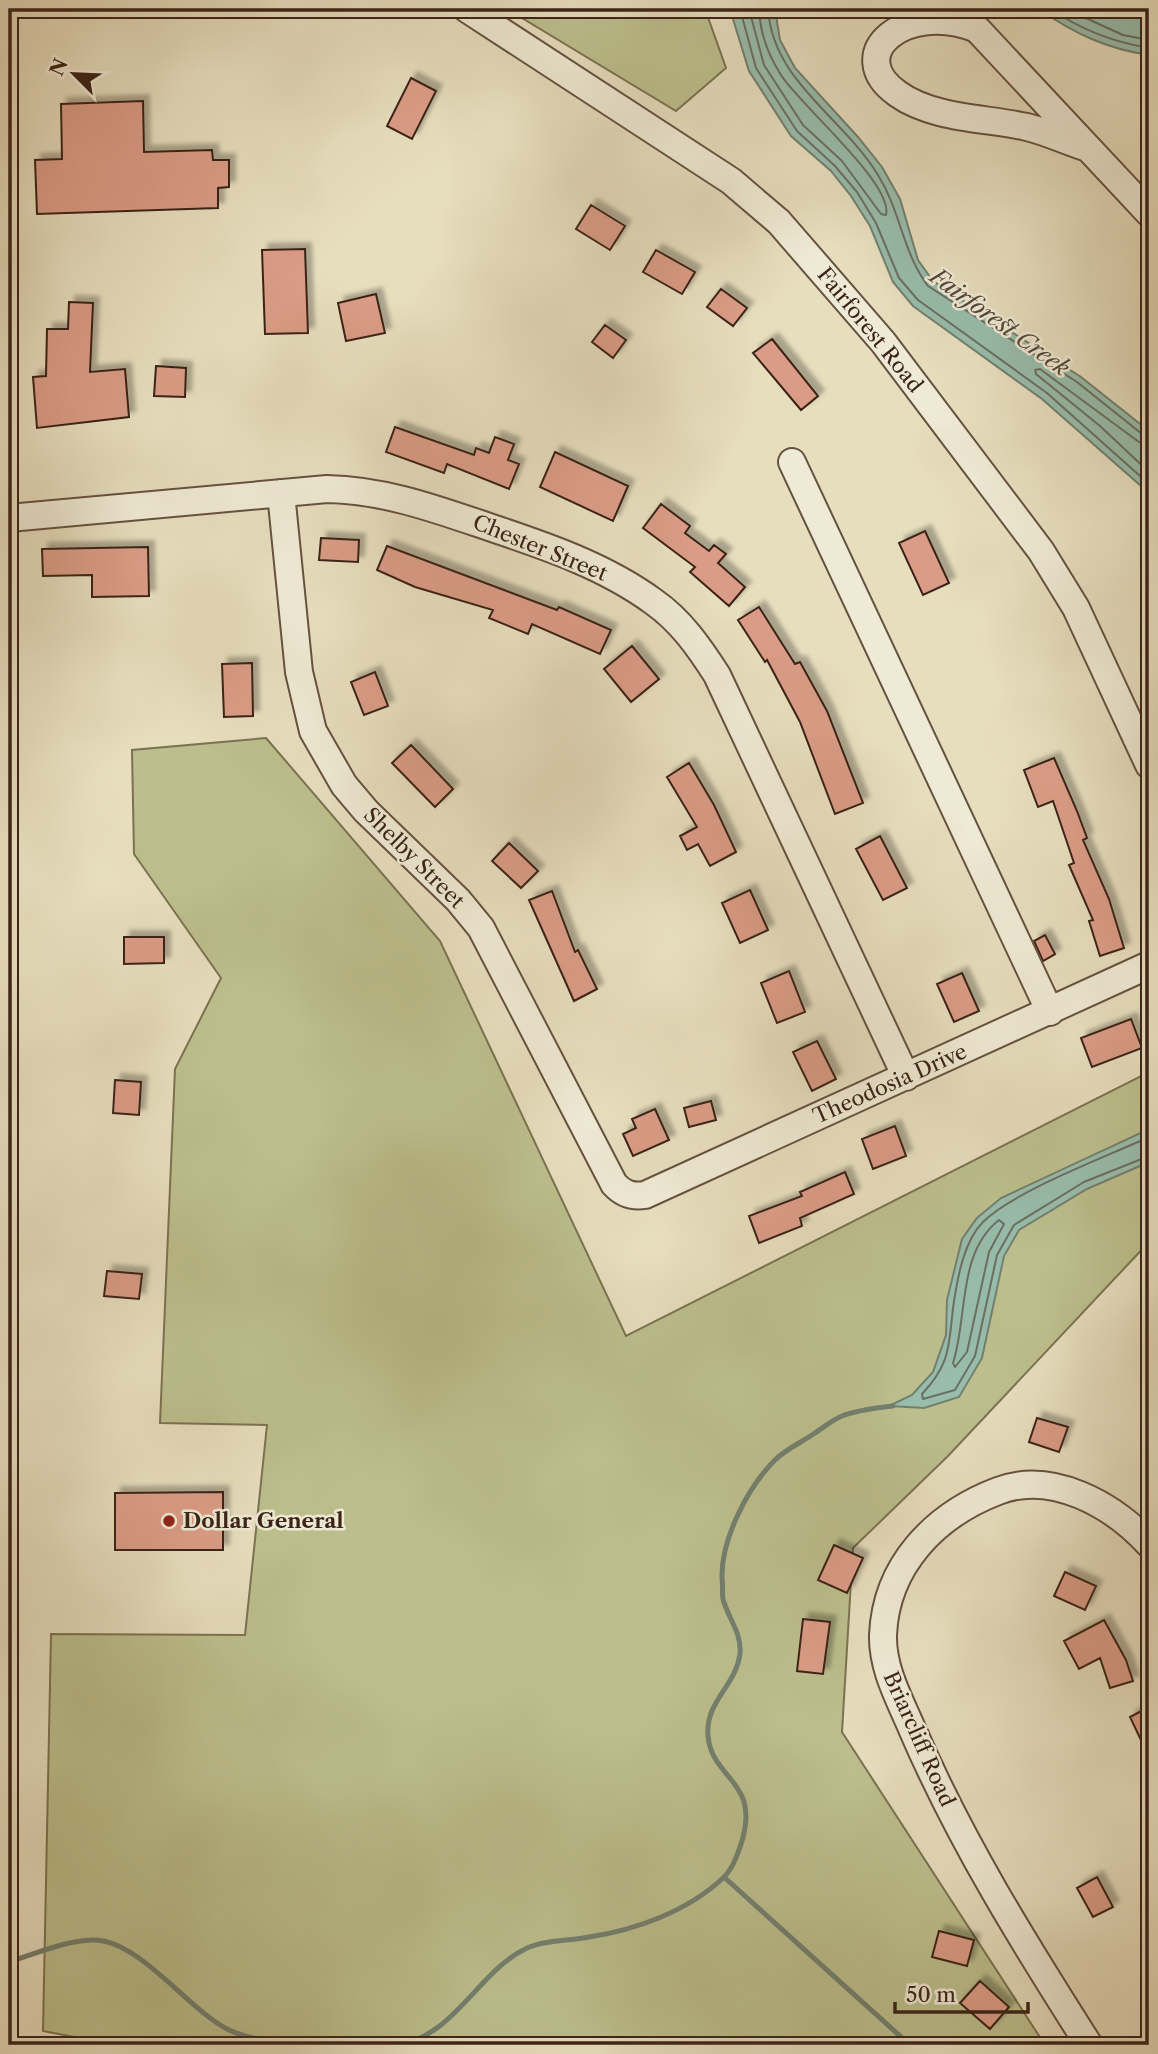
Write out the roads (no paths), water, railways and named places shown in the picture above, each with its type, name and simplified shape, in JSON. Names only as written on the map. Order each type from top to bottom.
[{"type":"street","name":"Fairforest Road","points":[[467,9],[731,181],[779,222],[883,342],[1041,551],[1076,608],[1133,724],[1149,765]]},
{"type":"street","points":[[1088,148],[1028,128],[935,109],[900,96],[882,76],[878,51],[882,38],[890,27],[906,18],[924,13],[943,13],[961,19],[977,29],[1149,213]]},
{"type":"street","points":[[792,463],[1050,1012]]},
{"type":"street","name":"Chester Street","points":[[9,518],[327,489],[370,492],[449,513],[587,563],[655,602],[679,623],[717,675],[906,1077]]},
{"type":"street","name":"Shelby Street","points":[[281,493],[300,682],[307,712],[322,750],[366,811],[458,900],[481,928],[614,1184],[630,1195]]},
{"type":"street","name":"Theodosia Drive","points":[[630,1195],[645,1195],[1149,965]]},
{"type":"street","name":"Briarcliff Road","points":[[1089,2045],[1016,1929],[929,1768],[885,1660],[886,1612],[901,1570],[925,1535],[941,1521],[999,1490],[1021,1485],[1067,1489],[1127,1523],[1149,1544]]},
{"type":"water","points":[[733,9],[775,9],[780,40],[795,68],[882,167],[900,199],[918,260],[933,281],[1081,377],[1149,431],[1149,493],[1042,399],[913,306],[893,282],[870,226],[851,196],[831,171],[791,136],[749,71],[733,19]]},
{"type":"water","points":[[1039,9],[1149,9],[1149,55],[1119,49],[1091,39]]},
{"type":"water","points":[[1149,1129],[1149,1162],[1087,1189],[1019,1230],[1004,1256],[982,1358],[959,1397],[924,1408],[889,1406],[912,1395],[933,1372],[946,1335],[947,1300],[962,1239],[977,1218],[1001,1198]]},
{"type":"waterway","name":"Fairforest Creek","points":[[398,2045],[418,2039],[436,2029],[494,1971],[527,1948],[549,1942],[607,1934],[643,1924],[694,1900],[727,1874],[742,1841],[746,1821],[745,1805],[740,1793],[711,1751],[708,1724],[716,1703],[733,1675],[740,1654],[739,1639],[723,1597],[723,1563],[731,1531],[755,1484],[784,1452],[842,1416],[893,1406]]},
{"type":"waterway","points":[[724,1877],[910,2045]]},
{"type":"waterway","name":"Fairforest Creek","points":[[9,1962],[71,1943],[92,1940],[109,1942],[145,1962],[213,2020],[229,2030],[271,2041],[346,2045]]},
{"type":"place","name":"Dollar General","points":[[169,1521]]}]
